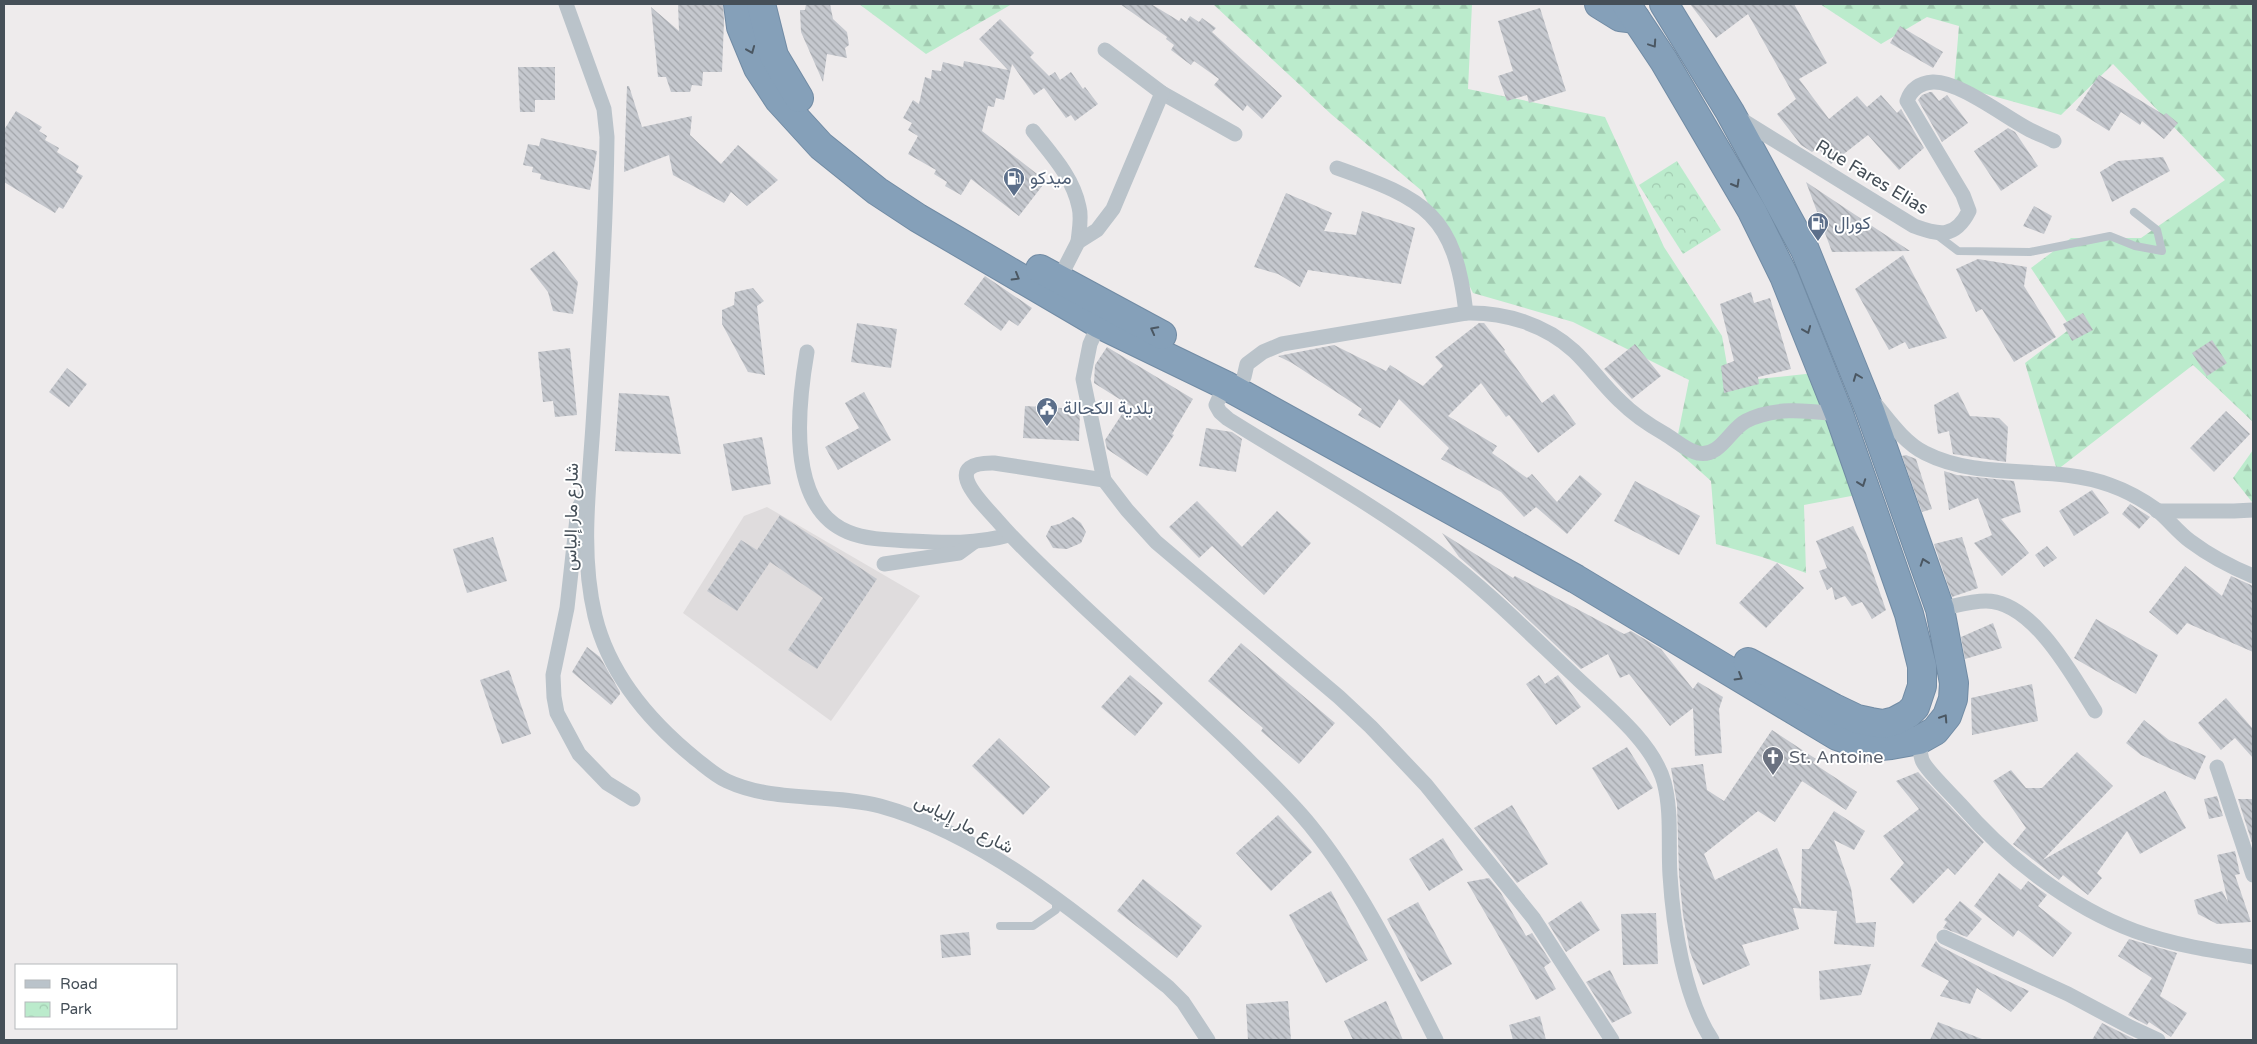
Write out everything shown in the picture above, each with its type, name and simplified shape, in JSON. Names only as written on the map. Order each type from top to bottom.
[{"type":"highway","points":[[738,4],[741,27],[758,68],[786,108],[804,129],[838,161],[877,191],[918,218],[1099,324],[1235,381],[1379,457],[1773,676],[1857,719],[1883,724],[1894,721],[1915,707],[1922,686],[1922,666],[1909,614],[1839,414],[1784,276],[1756,219],[1664,61],[1631,11],[1620,16],[1599,4]]},
{"type":"highway","points":[[761,4],[774,56],[797,96],[826,131],[856,160],[915,200],[1059,279],[1576,579],[1837,736],[1870,747],[1891,746],[1919,740],[1935,731],[1947,716],[1953,699],[1954,683],[1952,662],[1940,608],[1903,499],[1805,250],[1730,112],[1664,4]]},
{"type":"street","name":"شارع مار إلياس","points":[[566,4],[604,109],[607,137],[586,559],[595,618],[606,647],[624,681],[652,718],[676,742],[725,780],[768,792],[876,805],[938,827],[1027,878],[1168,987],[1183,1002],[1208,1040]]},
{"type":"street","points":[[1105,50],[1162,93],[1235,134]]},
{"type":"street","name":"Rue Fares Elias","points":[[1730,112],[1914,226],[1936,234],[1954,231],[1964,221],[1969,211],[1963,195],[1907,101],[1910,91],[1922,84],[1934,82],[1954,87],[2054,141]]},
{"type":"street","points":[[1078,242],[1097,230],[1113,209],[1162,93]]},
{"type":"street","points":[[1033,131],[1062,168],[1072,185],[1080,207],[1078,242],[1059,279]]},
{"type":"street","points":[[1337,168],[1403,194],[1425,208],[1441,226],[1455,255],[1463,284],[1466,313]]},
{"type":"street","points":[[1712,1040],[1695,1010],[1688,989],[1672,889],[1669,823],[1664,782],[1657,765],[1646,747],[1593,694],[1438,553],[1370,507],[1228,419],[1220,412],[1216,405],[1248,364],[1263,352],[1282,344],[1466,313],[1497,314],[1530,324],[1552,335],[1574,350],[1620,402],[1660,431],[1698,453],[1706,453],[1720,447],[1738,427],[1758,416],[1797,410],[1839,414]]},
{"type":"street","points":[[1099,324],[1090,344],[1083,379],[1104,480],[1127,510],[1156,542],[1339,697],[1372,727],[1426,786],[1534,920],[1612,1040]]},
{"type":"street","points":[[807,352],[801,386],[800,446],[805,476],[813,499],[834,524],[848,532],[889,540],[974,542],[1010,535]]},
{"type":"street","points":[[1866,402],[1876,405],[1902,435],[1924,453],[1966,468],[2051,472],[2084,477],[2111,485],[2134,495],[2157,510],[2190,541],[2230,567],[2253,576]]},
{"type":"street","points":[[1104,480],[982,463],[972,466],[967,471],[966,476],[969,489],[1010,535],[1256,767],[1310,825],[1340,866],[1364,906],[1436,1040]]},
{"type":"street","points":[[588,495],[584,496],[578,509],[567,608],[553,675],[554,697],[557,713],[579,754],[607,783],[634,799]]},
{"type":"street","points":[[2157,510],[2253,510]]},
{"type":"street","points":[[884,564],[959,553],[974,542]]},
{"type":"street","points":[[1940,608],[1987,601],[2011,608],[2025,617],[2045,636],[2095,711]]},
{"type":"street","points":[[1919,740],[1923,762],[1970,815],[2019,862],[2076,902],[2107,920],[2136,932],[2198,948],[2253,957]]},
{"type":"street","points":[[2217,767],[2253,875]]},
{"type":"street","points":[[1944,937],[2061,990],[2158,1040]]},
{"type":"lane","points":[[1936,234],[1958,251],[2030,252],[2110,236],[2135,246],[2162,251],[2157,230],[2134,212]]},
{"type":"lane","points":[[1000,926],[1033,926],[1056,910],[1056,900]]},
{"type":"shaded area","points":[[767,507],[920,596],[831,721],[683,613],[744,516]]},
{"type":"green space","points":[[859,4],[1012,4],[926,54]]},
{"type":"green space","points":[[1213,4],[1472,4],[1468,89],[1605,117],[1664,247],[1722,336],[1730,382],[1824,372],[1872,492],[1804,505],[1806,573],[1762,557],[1716,544],[1711,481],[1675,449],[1689,380],[1573,322],[1473,293],[1422,191],[1331,114]]},
{"type":"green space","points":[[1820,4],[2253,4],[2253,422],[2193,365],[2057,470],[2025,363],[2071,328],[2031,268],[2071,238],[2141,238],[2225,180],[2113,64],[2061,115],[1954,85],[1959,26],[1927,17],[1881,44]]},
{"type":"green space","points":[[1677,161],[1721,230],[1683,254],[1639,185]]},
{"type":"green space","points":[[2253,450],[2253,501],[2252,502],[2233,478]]},
{"type":"building","points":[[678,4],[723,4],[722,72],[703,72],[702,86],[692,85],[690,92],[671,92],[666,77],[658,77],[651,7],[679,31]]},
{"type":"building","points":[[806,4],[830,4],[833,19],[847,32],[849,45],[845,48],[847,58],[827,54],[823,82],[801,32],[800,10],[805,10]]},
{"type":"building","points":[[1120,4],[1151,4],[1179,21],[1181,18],[1186,22],[1190,16],[1199,22],[1202,18],[1216,28],[1212,32],[1282,96],[1262,119],[1247,105],[1243,111],[1214,85],[1219,79],[1194,61],[1191,65],[1171,50],[1174,45],[1166,39],[1167,37]]},
{"type":"building","points":[[1690,4],[1794,4],[1827,63],[1799,79],[1829,119],[1857,96],[1867,107],[1881,95],[1897,113],[1901,109],[1924,148],[1899,170],[1868,135],[1831,164],[1818,148],[1812,152],[1801,145],[1777,114],[1796,99],[1748,14],[1716,38]]},
{"type":"building","points":[[1540,8],[1566,91],[1529,103],[1527,95],[1507,101],[1498,76],[1513,71],[1498,21]]},
{"type":"building","points":[[1000,19],[1034,53],[1030,57],[1049,76],[1055,72],[1060,80],[1071,72],[1083,89],[1085,87],[1098,104],[1075,121],[1071,115],[1066,118],[1044,88],[1034,95],[1012,64],[1004,100],[996,98],[994,107],[988,106],[982,131],[1046,181],[1019,216],[971,179],[961,195],[945,186],[947,182],[934,174],[936,170],[908,154],[918,136],[908,130],[912,123],[903,118],[913,100],[919,104],[925,77],[931,79],[932,70],[941,71],[943,62],[963,67],[964,61],[1008,70],[979,39]]},
{"type":"building","points":[[1900,26],[1943,52],[1933,68],[1890,43]]},
{"type":"building","points":[[518,67],[555,67],[555,100],[535,100],[535,112],[520,112]]},
{"type":"building","points":[[2099,75],[2164,115],[2166,113],[2178,123],[2164,139],[2142,121],[2140,125],[2121,112],[2109,131],[2076,110]]},
{"type":"building","points":[[627,86],[629,86],[642,127],[692,116],[690,135],[721,164],[738,145],[778,180],[747,206],[731,192],[724,203],[673,175],[669,155],[624,172]]},
{"type":"building","points":[[1930,92],[1939,101],[1947,95],[1968,123],[1942,142],[1918,100],[1922,95]]},
{"type":"building","points":[[16,111],[42,127],[39,131],[47,136],[45,140],[59,148],[57,152],[79,166],[76,172],[83,176],[63,209],[59,207],[55,213],[4,182],[4,130]]},
{"type":"building","points":[[2008,128],[2015,132],[2038,166],[2001,191],[1974,151]]},
{"type":"building","points":[[541,138],[597,151],[590,190],[540,179],[541,174],[532,172],[533,167],[523,165],[528,144],[539,146]]},
{"type":"building","points":[[2163,157],[2170,171],[2112,202],[2100,172],[2118,161]]},
{"type":"building","points":[[1806,182],[1869,224],[1910,251],[1832,252]]},
{"type":"building","points":[[1286,193],[1332,213],[1324,231],[1356,235],[1362,211],[1415,228],[1401,284],[1308,270],[1300,287],[1278,274],[1254,267]]},
{"type":"building","points":[[2034,206],[2052,216],[2044,234],[2023,226]]},
{"type":"building","points":[[554,251],[578,282],[573,314],[553,311],[548,292],[530,269]]},
{"type":"building","points":[[1903,255],[1947,338],[1909,349],[1905,342],[1889,350],[1855,289]]},
{"type":"building","points":[[1978,259],[2027,267],[2024,286],[2056,337],[2014,362],[1982,309],[1976,312],[1956,269]]},
{"type":"building","points":[[985,276],[1032,308],[1018,326],[1009,320],[1001,331],[964,304]]},
{"type":"building","points":[[753,288],[764,301],[757,306],[765,375],[748,372],[722,324],[722,310],[734,305],[735,292]]},
{"type":"building","points":[[1751,292],[1754,303],[1770,298],[1791,369],[1758,377],[1759,384],[1724,393],[1721,366],[1734,361],[1720,304]]},
{"type":"building","points":[[2083,313],[2093,330],[2072,341],[2063,324]]},
{"type":"building","points":[[857,323],[897,329],[891,368],[851,362]]},
{"type":"building","points":[[1479,323],[1484,323],[1542,403],[1554,394],[1576,424],[1538,453],[1509,415],[1506,417],[1481,383],[1448,416],[1497,446],[1492,453],[1527,478],[1532,474],[1557,502],[1580,475],[1602,494],[1567,534],[1536,507],[1524,517],[1501,492],[1441,459],[1449,448],[1399,399],[1380,428],[1358,415],[1362,409],[1292,363],[1278,356],[1334,345],[1386,371],[1390,365],[1423,386],[1443,366],[1435,357]]},
{"type":"building","points":[[2212,340],[2227,363],[2207,376],[2192,353]]},
{"type":"building","points":[[1635,344],[1661,376],[1632,399],[1604,369]]},
{"type":"building","points":[[1107,347],[1193,399],[1172,434],[1174,435],[1147,476],[1107,449],[1105,440],[1124,411],[1140,412],[1094,383],[1095,365]]},
{"type":"building","points":[[570,348],[577,415],[555,417],[553,401],[543,402],[538,352]]},
{"type":"building","points":[[67,368],[87,384],[69,407],[49,392]]},
{"type":"building","points":[[864,392],[891,440],[838,470],[825,447],[859,428],[845,403]]},
{"type":"building","points":[[1958,392],[1970,416],[1999,418],[2008,427],[2006,462],[1953,454],[1949,431],[1938,434],[1934,405]]},
{"type":"building","points":[[619,393],[669,396],[681,454],[615,451]]},
{"type":"building","points":[[1025,406],[1080,409],[1079,441],[1023,438]]},
{"type":"building","points":[[2226,411],[2250,434],[2214,472],[2190,448]]},
{"type":"building","points":[[1206,428],[1232,432],[1242,439],[1236,472],[1199,466]]},
{"type":"building","points":[[762,437],[771,484],[732,491],[723,444]]},
{"type":"building","points":[[1906,455],[1916,459],[1932,509],[1922,512],[1902,456]]},
{"type":"building","points":[[1944,471],[1957,475],[2014,481],[2021,512],[2001,519],[2029,553],[2002,576],[1974,543],[1992,535],[1978,498],[1949,510]]},
{"type":"building","points":[[1635,481],[1700,516],[1679,555],[1614,521]]},
{"type":"building","points":[[2092,490],[2109,513],[2074,536],[2059,511]]},
{"type":"building","points":[[1197,501],[1242,547],[1277,511],[1311,543],[1264,595],[1212,546],[1199,558],[1169,527]]},
{"type":"building","points":[[2130,504],[2150,517],[2139,529],[2122,514]]},
{"type":"building","points":[[780,515],[877,579],[817,669],[788,650],[823,598],[770,562],[737,611],[707,591],[741,540],[757,550]]},
{"type":"building","points":[[1073,517],[1081,523],[1086,532],[1081,543],[1067,549],[1053,548],[1046,536],[1051,526]]},
{"type":"building","points":[[1853,526],[1866,553],[1886,610],[1872,619],[1862,602],[1852,606],[1845,596],[1835,600],[1832,587],[1827,590],[1819,571],[1827,568],[1816,541]]},
{"type":"building","points":[[1442,533],[1513,578],[1515,576],[1624,634],[1631,631],[1661,649],[1693,689],[1698,682],[1723,697],[1719,709],[1722,753],[1695,756],[1693,708],[1670,726],[1629,674],[1620,678],[1608,654],[1581,669],[1459,557]]},
{"type":"building","points":[[493,537],[507,581],[467,593],[453,549]]},
{"type":"building","points":[[1962,537],[1978,588],[1952,597],[1934,544]]},
{"type":"building","points":[[2047,546],[2057,558],[2044,567],[2035,555]]},
{"type":"building","points":[[1777,563],[1804,588],[1766,628],[1739,603]]},
{"type":"building","points":[[2185,566],[2222,596],[2231,576],[2253,586],[2253,652],[2187,623],[2177,635],[2149,612]]},
{"type":"building","points":[[2096,619],[2158,655],[2136,694],[2074,658]]},
{"type":"building","points":[[1993,623],[2002,648],[1965,659],[1961,637]]},
{"type":"building","points":[[1241,643],[1335,723],[1299,764],[1261,731],[1263,728],[1208,681]]},
{"type":"building","points":[[587,647],[600,657],[620,692],[611,705],[572,672]]},
{"type":"building","points":[[509,670],[531,734],[502,744],[480,680]]},
{"type":"building","points":[[1130,675],[1163,703],[1135,736],[1101,707]]},
{"type":"building","points":[[1539,675],[1545,684],[1558,675],[1581,707],[1556,725],[1526,684]]},
{"type":"building","points":[[2032,684],[2038,721],[1972,735],[1971,698]]},
{"type":"building","points":[[2226,698],[2253,729],[2253,758],[2235,738],[2221,750],[2198,723]]},
{"type":"building","points":[[2144,720],[2169,740],[2206,756],[2195,780],[2141,755],[2126,743]]},
{"type":"building","points":[[1772,730],[1816,759],[1813,763],[1857,792],[1846,810],[1802,781],[1775,822],[1758,811],[1704,854],[1715,880],[1777,848],[1801,907],[1802,849],[1809,849],[1834,811],[1865,831],[1854,850],[1834,840],[1851,888],[1856,923],[1876,922],[1874,947],[1834,944],[1837,911],[1793,908],[1799,929],[1742,945],[1750,965],[1703,985],[1690,952],[1683,915],[1679,874],[1677,804],[1671,768],[1703,764],[1707,790],[1724,801]]},
{"type":"building","points":[[999,738],[1050,787],[1023,815],[972,766]]},
{"type":"building","points":[[1627,747],[1653,788],[1618,810],[1592,768]]},
{"type":"building","points":[[2077,752],[2113,786],[2043,860],[2165,791],[2186,828],[2140,854],[2127,831],[2097,873],[2102,878],[2088,895],[2063,875],[2059,880],[2013,844],[2026,828],[1993,781],[2011,770],[2026,788],[2042,788]]},
{"type":"building","points":[[1918,772],[1984,842],[1955,875],[1948,868],[1913,904],[1890,879],[1904,863],[1883,836],[1919,809],[1896,781]]},
{"type":"building","points":[[2217,796],[2223,816],[2209,819],[2204,799]]},
{"type":"building","points":[[2238,799],[2253,799],[2253,846]]},
{"type":"building","points":[[1512,805],[1548,864],[1517,883],[1474,828]]},
{"type":"building","points":[[1278,815],[1312,852],[1271,891],[1236,853]]},
{"type":"building","points":[[1443,838],[1463,870],[1429,891],[1409,859]]},
{"type":"building","points":[[2235,851],[2240,874],[2235,875],[2251,922],[2217,924],[2198,914],[2194,900],[2222,891],[2228,902],[2217,855]]},
{"type":"building","points":[[1999,873],[2021,890],[2028,881],[2047,895],[2038,906],[2072,933],[2053,957],[2018,930],[2013,937],[1974,906]]},
{"type":"building","points":[[1489,878],[1501,893],[1526,936],[1532,933],[1551,962],[1544,967],[1556,989],[1536,1000],[1467,882]]},
{"type":"building","points":[[1143,879],[1202,926],[1177,958],[1117,911]]},
{"type":"building","points":[[1331,891],[1368,960],[1326,983],[1289,915]]},
{"type":"building","points":[[1581,901],[1600,930],[1566,952],[1548,923]]},
{"type":"building","points":[[1960,901],[1982,919],[1967,937],[1943,928],[1947,922],[1944,920]]},
{"type":"building","points":[[1418,902],[1452,964],[1421,982],[1387,919]]},
{"type":"building","points":[[1656,913],[1658,964],[1623,965],[1621,914]]},
{"type":"building","points":[[969,932],[971,955],[942,958],[940,935]]},
{"type":"building","points":[[2129,939],[2177,953],[2160,996],[2187,1013],[2171,1037],[2149,1022],[2147,1025],[2128,1015],[2152,978],[2118,956]]},
{"type":"building","points":[[1936,941],[1940,946],[2029,991],[2011,1012],[1977,988],[1970,1004],[1940,996],[1949,981],[1921,966]]},
{"type":"building","points":[[1871,964],[1861,995],[1820,1000],[1819,971]]},
{"type":"building","points":[[1610,970],[1632,1013],[1612,1023],[1586,982]]},
{"type":"building","points":[[1288,1001],[1291,1040],[1248,1040],[1246,1004]]},
{"type":"building","points":[[1386,1001],[1403,1040],[1353,1040],[1344,1021]]},
{"type":"building","points":[[1540,1016],[1546,1040],[1513,1040],[1509,1025]]},
{"type":"building","points":[[1938,1022],[1982,1039],[1982,1040],[1930,1040]]},
{"type":"building","points":[[2102,1023],[2136,1040],[2092,1040]]},
{"type":"place","name":"ميدكو","points":[[1014,197]]},
{"type":"place","name":"كورال","points":[[1818,242]]},
{"type":"place","name":"بلدية الكحالة","points":[[1047,427]]},
{"type":"place","name":"St. Antoine","points":[[1773,776]]}]
